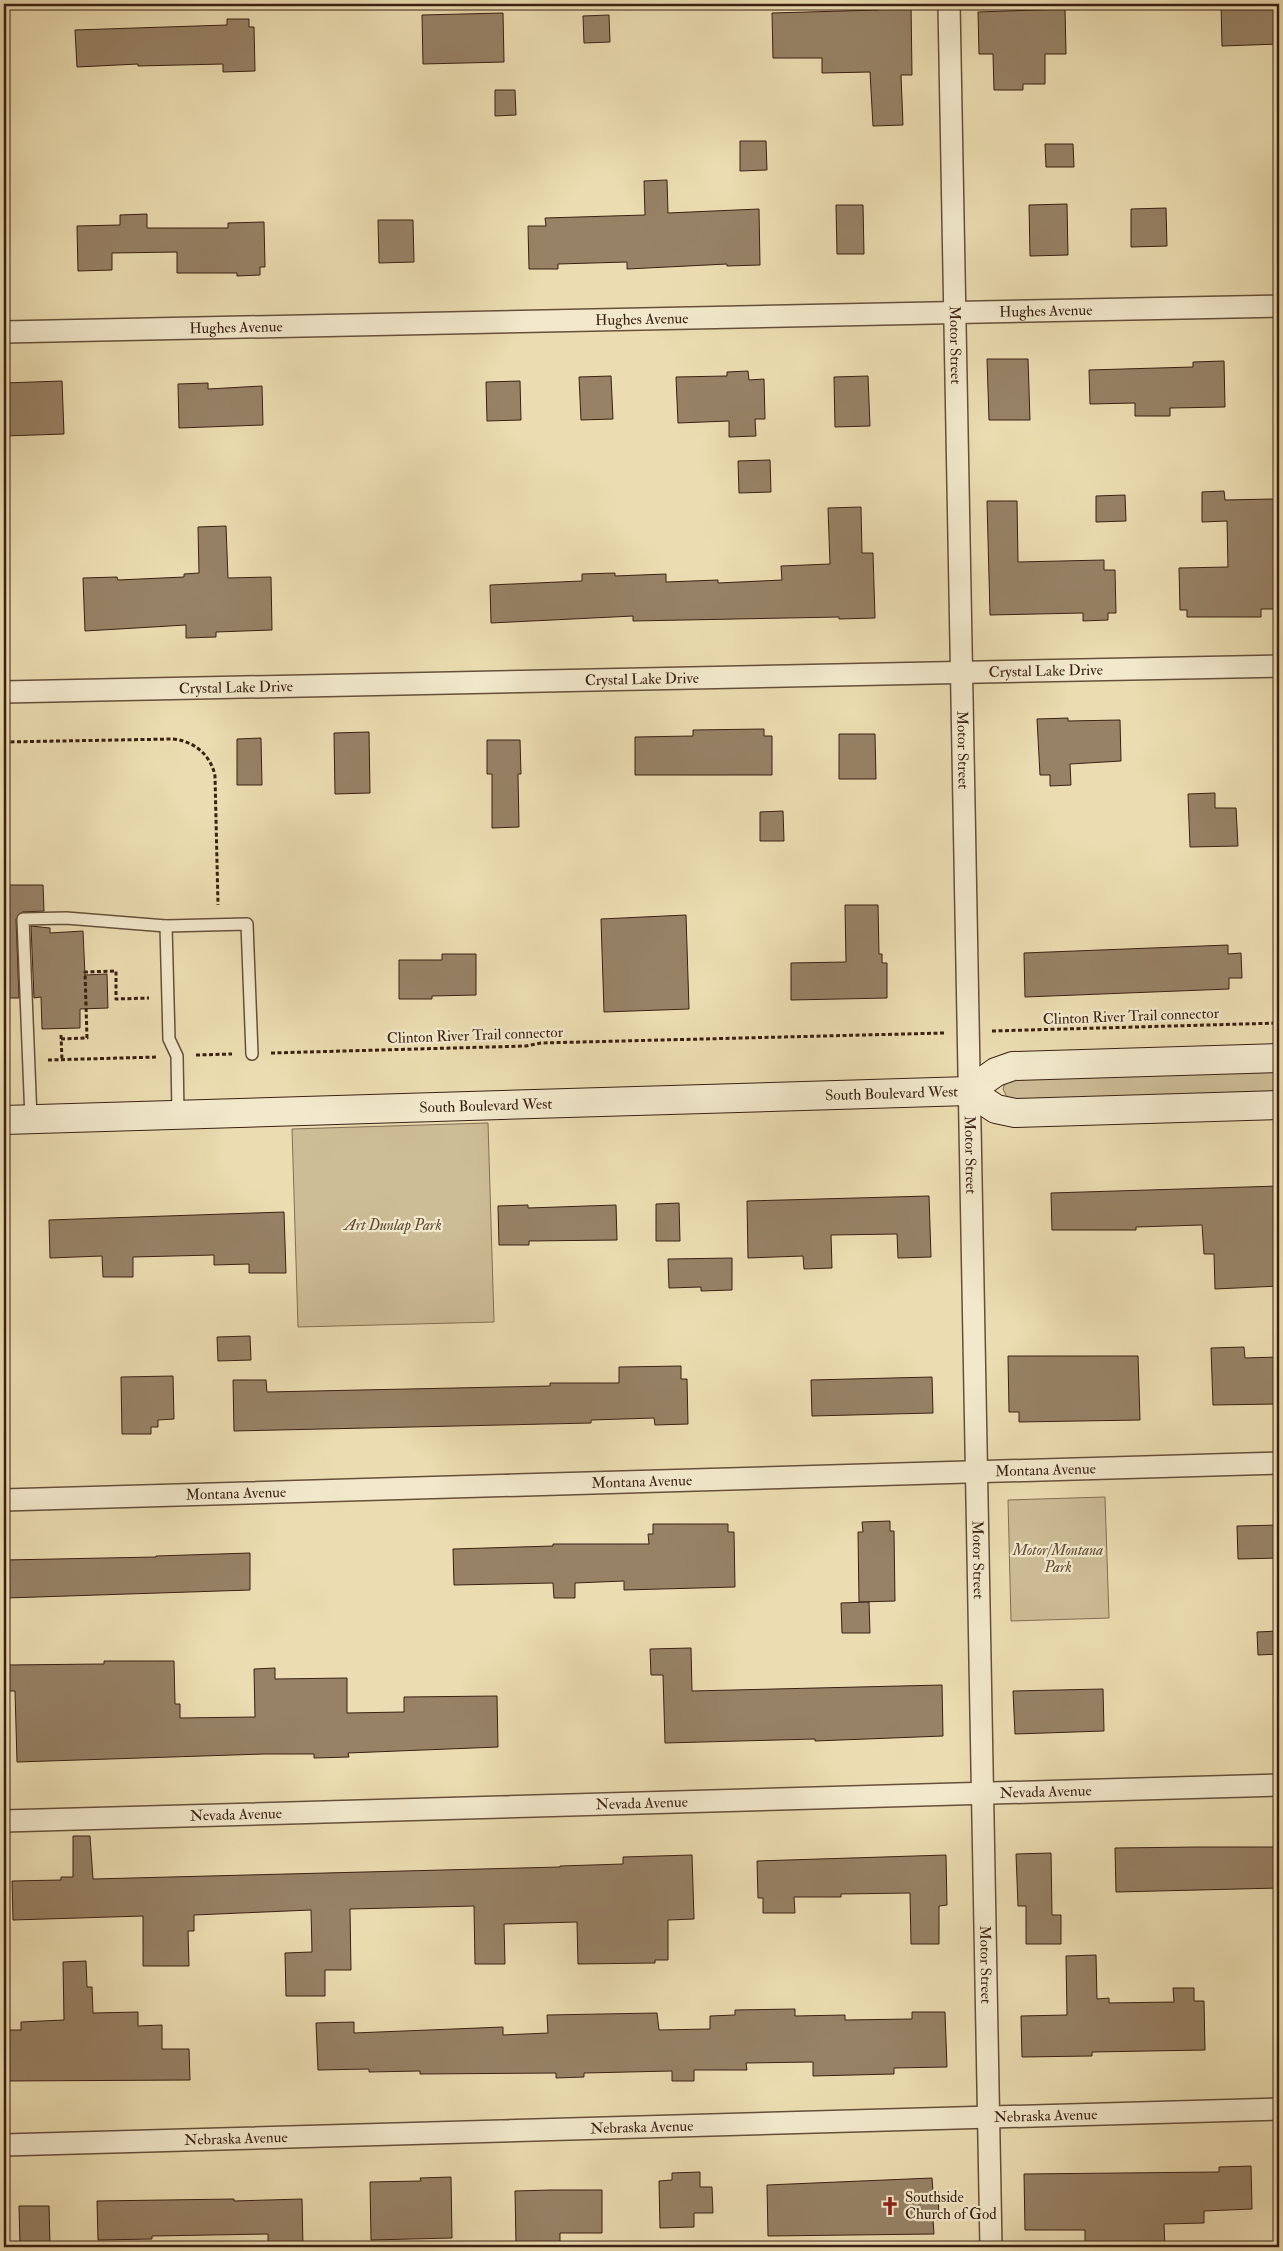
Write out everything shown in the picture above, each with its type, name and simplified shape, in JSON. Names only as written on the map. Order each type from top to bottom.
[{"type":"street","name":"Motor Street","points":[[949,4],[970,1032],[969,1091],[991,2247]]},
{"type":"street","name":"Hughes Avenue","points":[[4,332],[1279,306]]},
{"type":"street","name":"Crystal Lake Drive","points":[[4,692],[1279,666]]},
{"type":"street","name":"South Boulevard West","points":[[4,1120],[969,1091],[996,1072],[1013,1066],[1279,1058]]},
{"type":"street","name":"South Boulevard West","points":[[969,1091],[996,1108],[1015,1113],[1279,1105]]},
{"type":"street","name":"Montana Avenue","points":[[4,1500],[1279,1463]]},
{"type":"street","name":"Nevada Avenue","points":[[4,1822],[1279,1785]]},
{"type":"street","name":"Nebraska Avenue","points":[[4,2145],[1279,2109]]},
{"type":"lane","points":[[31,1119],[24,919],[66,918],[166,926],[247,924],[252,1054]]},
{"type":"lane","points":[[166,926],[169,1039],[177,1056],[178,1114]]},
{"type":"path","points":[[4,742],[173,739],[188,742],[202,751],[212,763],[215,776],[219,924]]},
{"type":"path","points":[[62,1060],[61,1037],[87,1038],[85,972],[116,971],[116,999],[168,998]]},
{"type":"path","name":"Clinton River Trail connector","points":[[989,1031],[1279,1023]]},
{"type":"path","name":"Clinton River Trail connector","points":[[28,1061],[514,1046],[541,1043],[946,1033]]},
{"type":"green space","points":[[1279,1071],[1279,1094],[1008,1099],[1003,1089],[1005,1083],[1013,1079]]},
{"type":"green space","name":"Art Dunlap Park","points":[[488,1123],[494,1322],[298,1327],[292,1129]]},
{"type":"green space","name":"Motor/Montana Park","points":[[1105,1497],[1109,1618],[1011,1621],[1008,1500]]},
{"type":"building","points":[[878,4],[911,4],[912,75],[901,75],[903,125],[873,126],[870,72],[822,73],[822,58],[773,58],[772,13],[878,10]]},
{"type":"building","points":[[1221,4],[1279,4],[1279,44],[1222,46]]},
{"type":"building","points":[[1065,9],[1066,54],[1045,54],[1045,84],[1023,84],[1023,90],[994,90],[993,54],[979,54],[978,12]]},
{"type":"building","points":[[503,13],[504,62],[423,64],[422,15]]},
{"type":"building","points":[[609,15],[610,42],[584,43],[583,16]]},
{"type":"building","points":[[227,19],[249,19],[249,27],[254,27],[255,71],[223,72],[223,64],[138,66],[138,64],[77,67],[75,30],[227,25]]},
{"type":"building","points":[[495,90],[515,90],[516,115],[495,116]]},
{"type":"building","points":[[740,141],[766,141],[767,170],[740,171]]},
{"type":"building","points":[[1045,144],[1073,144],[1074,167],[1046,167]]},
{"type":"building","points":[[667,180],[668,213],[759,209],[760,265],[727,266],[727,264],[627,269],[627,262],[558,264],[558,269],[529,269],[528,226],[546,226],[545,218],[645,215],[644,181]]},
{"type":"building","points":[[1067,204],[1068,255],[1030,256],[1029,205]]},
{"type":"building","points":[[836,205],[863,205],[864,254],[837,254]]},
{"type":"building","points":[[1166,208],[1167,246],[1131,247],[1131,209]]},
{"type":"building","points":[[147,214],[147,228],[228,228],[228,223],[264,222],[265,267],[260,267],[260,275],[237,276],[237,273],[177,273],[177,252],[112,253],[112,270],[78,271],[77,226],[120,225],[120,215]]},
{"type":"building","points":[[378,220],[413,220],[414,262],[379,263]]},
{"type":"building","points":[[987,359],[1028,359],[1030,420],[989,420]]},
{"type":"building","points":[[1224,361],[1225,407],[1170,408],[1170,416],[1135,416],[1135,403],[1090,404],[1089,370],[1193,367],[1193,362]]},
{"type":"building","points":[[748,371],[749,380],[764,379],[765,419],[755,419],[756,436],[729,437],[729,421],[678,423],[676,377],[727,376],[727,372]]},
{"type":"building","points":[[611,376],[613,419],[581,420],[579,377]]},
{"type":"building","points":[[868,376],[870,426],[835,427],[834,377]]},
{"type":"building","points":[[62,381],[64,434],[4,436],[4,383]]},
{"type":"building","points":[[520,381],[521,420],[487,421],[486,382]]},
{"type":"building","points":[[208,383],[208,389],[262,386],[263,425],[179,428],[178,384]]},
{"type":"building","points":[[770,460],[771,492],[739,493],[738,461]]},
{"type":"building","points":[[1224,491],[1225,500],[1274,499],[1275,567],[1279,567],[1279,609],[1261,609],[1261,617],[1187,617],[1187,610],[1180,610],[1179,568],[1228,567],[1227,521],[1202,522],[1202,492]]},
{"type":"building","points":[[1125,495],[1126,521],[1096,522],[1096,496]]},
{"type":"building","points":[[987,501],[1017,501],[1018,562],[1104,560],[1104,570],[1115,570],[1116,613],[1108,613],[1108,620],[1083,621],[1083,613],[990,615]]},
{"type":"building","points":[[861,507],[862,553],[873,553],[875,618],[633,621],[633,616],[491,623],[490,585],[582,581],[582,574],[615,573],[615,576],[666,574],[666,582],[718,580],[718,583],[782,580],[781,566],[830,564],[828,508]]},
{"type":"building","points":[[226,526],[228,578],[271,577],[272,630],[216,632],[216,637],[186,638],[186,625],[85,631],[83,578],[117,577],[118,580],[184,577],[184,574],[199,573],[198,527]]},
{"type":"building","points":[[1068,718],[1068,721],[1120,720],[1121,761],[1070,764],[1071,785],[1050,786],[1050,775],[1040,775],[1037,719]]},
{"type":"building","points":[[764,729],[764,736],[772,736],[772,775],[635,775],[635,737],[693,736],[693,730]]},
{"type":"building","points":[[369,732],[370,793],[335,794],[334,733]]},
{"type":"building","points":[[839,734],[875,734],[876,779],[839,779]]},
{"type":"building","points":[[261,738],[262,785],[237,785],[237,739]]},
{"type":"building","points":[[487,740],[520,740],[521,774],[518,774],[519,827],[492,828],[492,774],[487,774]]},
{"type":"building","points":[[1215,793],[1215,808],[1236,808],[1238,846],[1190,847],[1188,794]]},
{"type":"building","points":[[783,811],[784,841],[760,841],[760,812]]},
{"type":"building","points":[[4,885],[43,885],[44,911],[22,912],[16,919],[19,998],[4,998]]},
{"type":"building","points":[[845,905],[878,905],[879,954],[882,954],[882,963],[887,963],[887,998],[791,1000],[791,963],[846,962]]},
{"type":"building","points":[[686,915],[689,1009],[604,1012],[601,919]]},
{"type":"building","points":[[31,926],[50,928],[50,933],[83,931],[85,975],[107,974],[108,1008],[80,1009],[80,1028],[42,1029],[41,997],[34,998]]},
{"type":"building","points":[[1228,945],[1228,954],[1241,953],[1242,978],[1229,978],[1229,989],[1025,997],[1024,953]]},
{"type":"building","points":[[442,954],[476,954],[476,995],[432,996],[432,999],[399,999],[399,960],[442,960]]},
{"type":"building","points":[[1279,1186],[1279,1286],[1215,1289],[1214,1254],[1204,1254],[1202,1225],[1136,1227],[1136,1230],[1052,1230],[1051,1193]]},
{"type":"building","points":[[929,1196],[931,1257],[898,1258],[897,1234],[831,1235],[832,1268],[804,1269],[803,1256],[748,1258],[747,1201]]},
{"type":"building","points":[[679,1203],[680,1241],[656,1241],[656,1204]]},
{"type":"building","points":[[528,1205],[528,1208],[616,1205],[617,1240],[529,1241],[529,1245],[499,1245],[498,1206]]},
{"type":"building","points":[[284,1212],[286,1273],[249,1273],[249,1264],[214,1265],[214,1255],[133,1257],[133,1277],[103,1277],[102,1256],[50,1258],[49,1220]]},
{"type":"building","points":[[732,1258],[732,1290],[701,1291],[701,1287],[669,1288],[668,1259]]},
{"type":"building","points":[[250,1336],[251,1360],[218,1361],[217,1337]]},
{"type":"building","points":[[1244,1347],[1245,1358],[1279,1357],[1279,1404],[1213,1405],[1211,1348]]},
{"type":"building","points":[[1008,1356],[1138,1356],[1140,1420],[1019,1422],[1019,1412],[1009,1412]]},
{"type":"building","points":[[681,1366],[681,1379],[687,1379],[688,1424],[655,1425],[654,1418],[591,1420],[591,1423],[234,1431],[233,1380],[266,1380],[267,1392],[550,1386],[550,1383],[619,1383],[619,1367]]},
{"type":"building","points":[[173,1376],[174,1419],[158,1420],[158,1427],[151,1427],[151,1434],[122,1434],[121,1377]]},
{"type":"building","points":[[932,1377],[933,1413],[812,1416],[811,1380]]},
{"type":"building","points":[[890,1521],[890,1531],[894,1531],[895,1601],[859,1602],[858,1532],[863,1532],[862,1522]]},
{"type":"building","points":[[653,1524],[728,1524],[728,1532],[734,1532],[735,1587],[624,1590],[624,1581],[575,1583],[575,1598],[554,1598],[553,1583],[454,1585],[453,1549],[553,1546],[553,1544],[649,1544],[648,1534],[653,1534]]},
{"type":"building","points":[[1279,1525],[1279,1558],[1238,1559],[1237,1526]]},
{"type":"building","points":[[250,1553],[250,1590],[6,1598],[5,1560]]},
{"type":"building","points":[[869,1602],[870,1633],[842,1633],[841,1603]]},
{"type":"building","points":[[1279,1631],[1279,1654],[1258,1655],[1257,1632]]},
{"type":"building","points":[[691,1648],[692,1691],[942,1685],[943,1736],[815,1741],[815,1739],[665,1743],[663,1675],[651,1675],[650,1649]]},
{"type":"building","points":[[104,1661],[174,1661],[175,1704],[180,1704],[180,1718],[255,1717],[254,1669],[275,1668],[275,1679],[347,1678],[347,1713],[404,1712],[404,1697],[497,1696],[498,1747],[348,1753],[349,1757],[314,1758],[314,1754],[264,1754],[17,1762],[15,1691],[6,1691],[6,1665],[104,1664]]},
{"type":"building","points":[[1103,1689],[1104,1731],[1015,1734],[1013,1691]]},
{"type":"building","points":[[73,1836],[90,1836],[93,1879],[560,1867],[623,1864],[623,1857],[692,1855],[694,1919],[668,1920],[668,1960],[655,1960],[655,1963],[578,1964],[577,1922],[504,1924],[505,1964],[475,1964],[474,1906],[350,1909],[351,1970],[325,1970],[325,1996],[286,1996],[285,1953],[312,1952],[311,1910],[194,1915],[194,1931],[188,1931],[189,1966],[143,1966],[143,1916],[13,1920],[12,1881],[61,1880],[61,1877],[73,1877]]},
{"type":"building","points":[[1279,1847],[1279,1888],[1116,1892],[1115,1848]]},
{"type":"building","points":[[1051,1853],[1052,1915],[1061,1915],[1061,1944],[1026,1944],[1026,1906],[1018,1906],[1016,1854]]},
{"type":"building","points":[[946,1855],[947,1905],[939,1906],[939,1944],[911,1944],[910,1893],[841,1894],[841,1897],[794,1897],[795,1913],[763,1913],[763,1898],[758,1898],[757,1861]]},
{"type":"building","points":[[1096,1955],[1097,1999],[1109,1998],[1109,2003],[1174,2002],[1173,1988],[1194,1988],[1194,2001],[1204,2001],[1205,2050],[1092,2052],[1092,2056],[1022,2057],[1021,2016],[1067,2015],[1066,1956]]},
{"type":"building","points":[[86,1961],[87,1987],[92,1987],[93,2013],[138,2012],[138,2026],[162,2025],[162,2049],[189,2049],[190,2080],[4,2081],[4,2030],[21,2030],[21,2022],[64,2020],[63,1962]]},
{"type":"building","points":[[795,2009],[795,2016],[845,2015],[845,2020],[912,2019],[912,2012],[945,2012],[947,2067],[894,2068],[894,2074],[813,2076],[813,2062],[746,2063],[747,2070],[694,2070],[694,2081],[672,2081],[672,2071],[584,2073],[584,2077],[556,2078],[556,2073],[420,2074],[420,2071],[369,2072],[369,2069],[318,2070],[316,2023],[354,2022],[354,2033],[503,2027],[503,2035],[548,2033],[547,2015],[657,2013],[659,2030],[710,2029],[710,2016],[735,2015],[735,2010]]},
{"type":"building","points":[[1251,2166],[1252,2209],[1204,2211],[1204,2223],[1164,2224],[1165,2247],[1085,2247],[1085,2230],[1025,2230],[1024,2174],[1219,2172],[1219,2167]]},
{"type":"building","points":[[700,2172],[700,2187],[712,2187],[713,2213],[694,2213],[694,2227],[660,2228],[659,2181],[672,2180],[672,2173]]},
{"type":"building","points":[[451,2177],[452,2238],[371,2240],[370,2182],[421,2181],[420,2178]]},
{"type":"building","points":[[932,2178],[933,2192],[938,2191],[939,2220],[933,2220],[934,2234],[768,2236],[767,2185]]},
{"type":"building","points":[[602,2190],[602,2233],[560,2233],[560,2243],[516,2245],[515,2191]]},
{"type":"building","points":[[234,2199],[234,2201],[302,2199],[303,2247],[268,2247],[268,2234],[152,2236],[152,2239],[98,2240],[97,2201]]},
{"type":"building","points":[[19,2206],[49,2206],[50,2245],[20,2245]]},
{"type":"place","name":"Southside Church of God","points":[[890,2206]]}]
